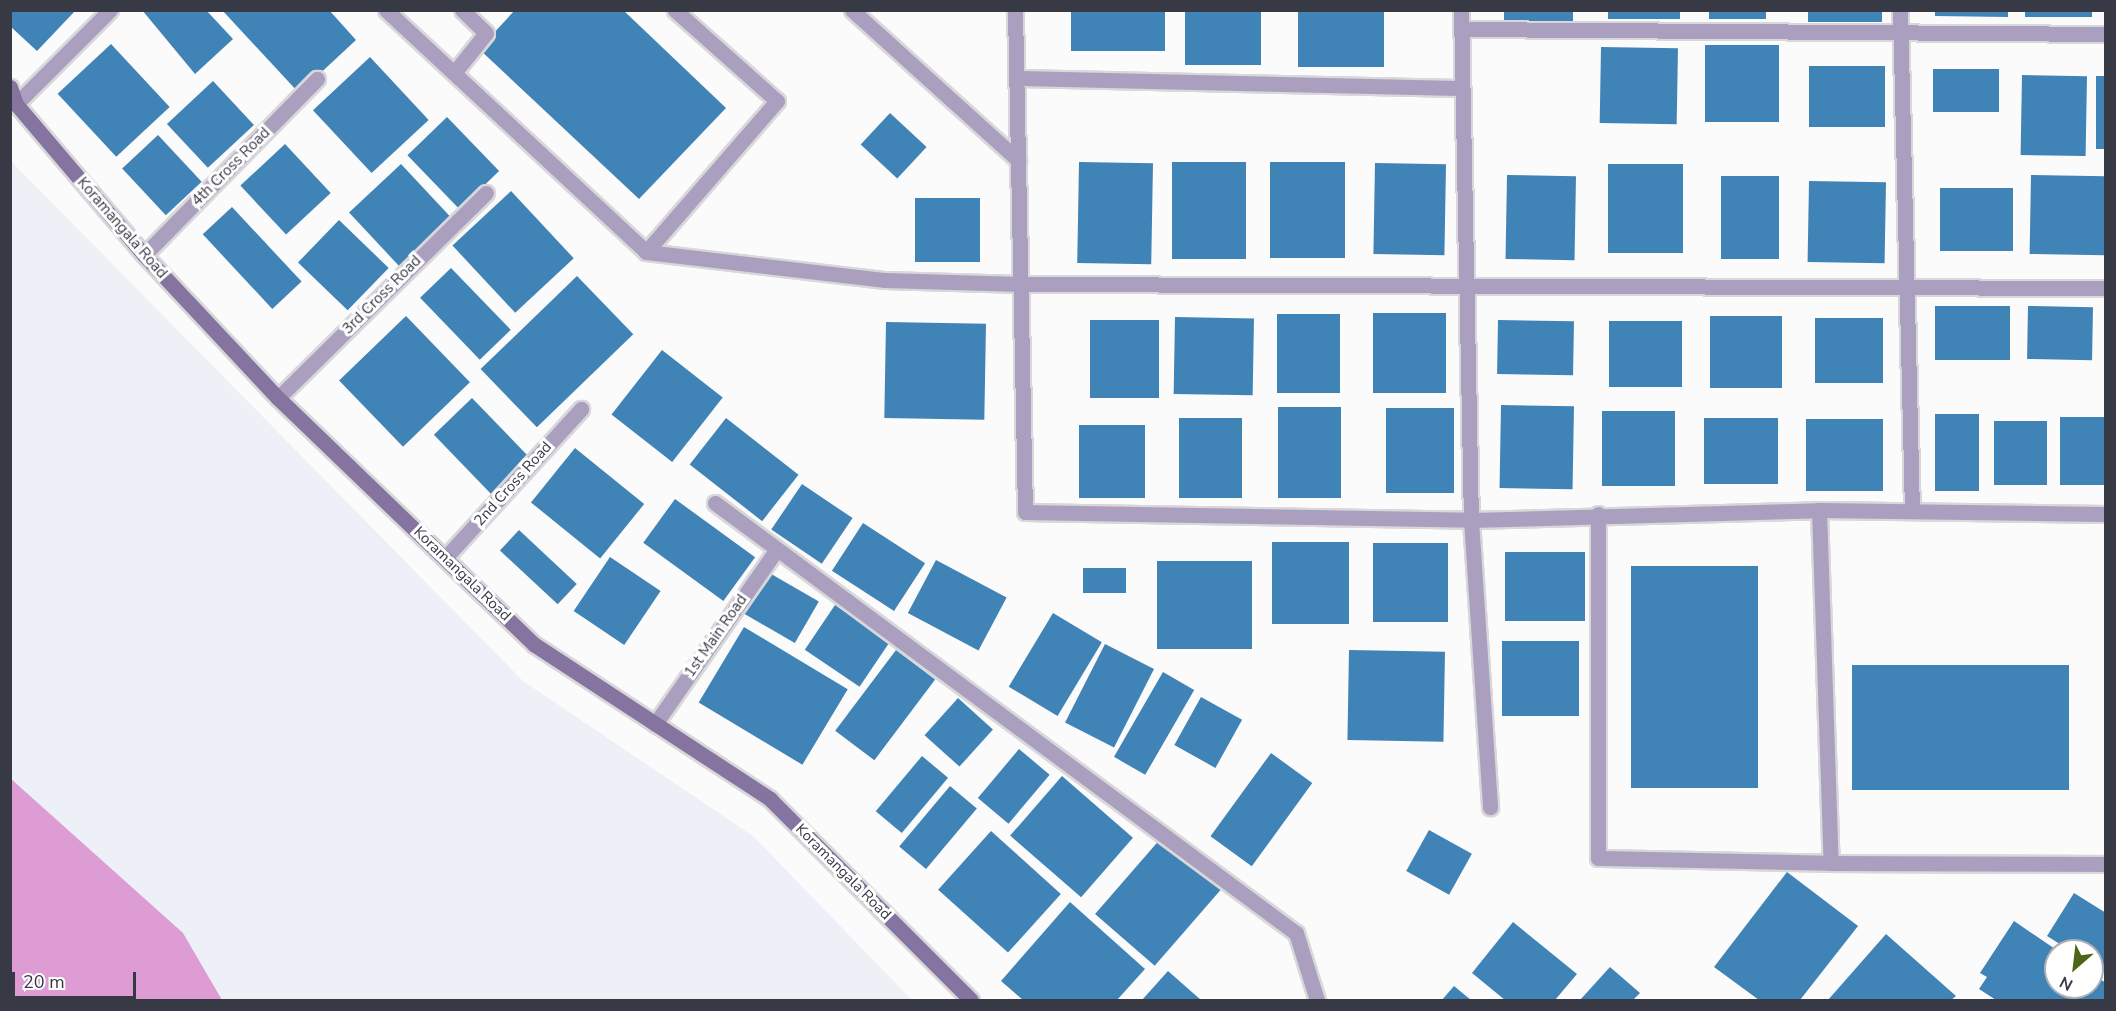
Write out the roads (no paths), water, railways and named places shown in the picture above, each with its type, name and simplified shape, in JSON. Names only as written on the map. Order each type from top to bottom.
[{"type":"street","points":[[16,104],[110,10]]},
{"type":"street","points":[[386,10],[646,252],[885,280],[1021,284],[1907,291],[2106,288]]},
{"type":"street","points":[[454,73],[486,33],[462,10]]},
{"type":"street","points":[[646,252],[777,101],[675,10]]},
{"type":"street","points":[[852,10],[1018,160]]},
{"type":"street","points":[[1015,10],[1025,512],[1471,520],[1599,514],[1819,510],[2106,514]]},
{"type":"street","points":[[1461,10],[1471,520],[1490,807]]},
{"type":"street","points":[[1900,10],[1912,510]]},
{"type":"street","points":[[1461,29],[2106,34]]},
{"type":"street","points":[[1016,78],[1461,88]]},
{"type":"street","name":"4th Cross Road","points":[[144,255],[317,79]]},
{"type":"street","name":"Koramangala Road","points":[[10,87],[16,104],[144,255],[278,398],[535,645],[770,799],[971,1000]]},
{"type":"street","name":"3rd Cross Road","points":[[278,398],[486,193]]},
{"type":"street","name":"2nd Cross Road","points":[[445,558],[580,409]]},
{"type":"street","points":[[716,503],[1296,933],[1317,1000]]},
{"type":"street","points":[[1819,510],[1832,863]]},
{"type":"street","points":[[1599,514],[1598,858],[1832,863],[2106,864]]},
{"type":"street","name":"1st Main Road","points":[[655,724],[777,549]]}]
